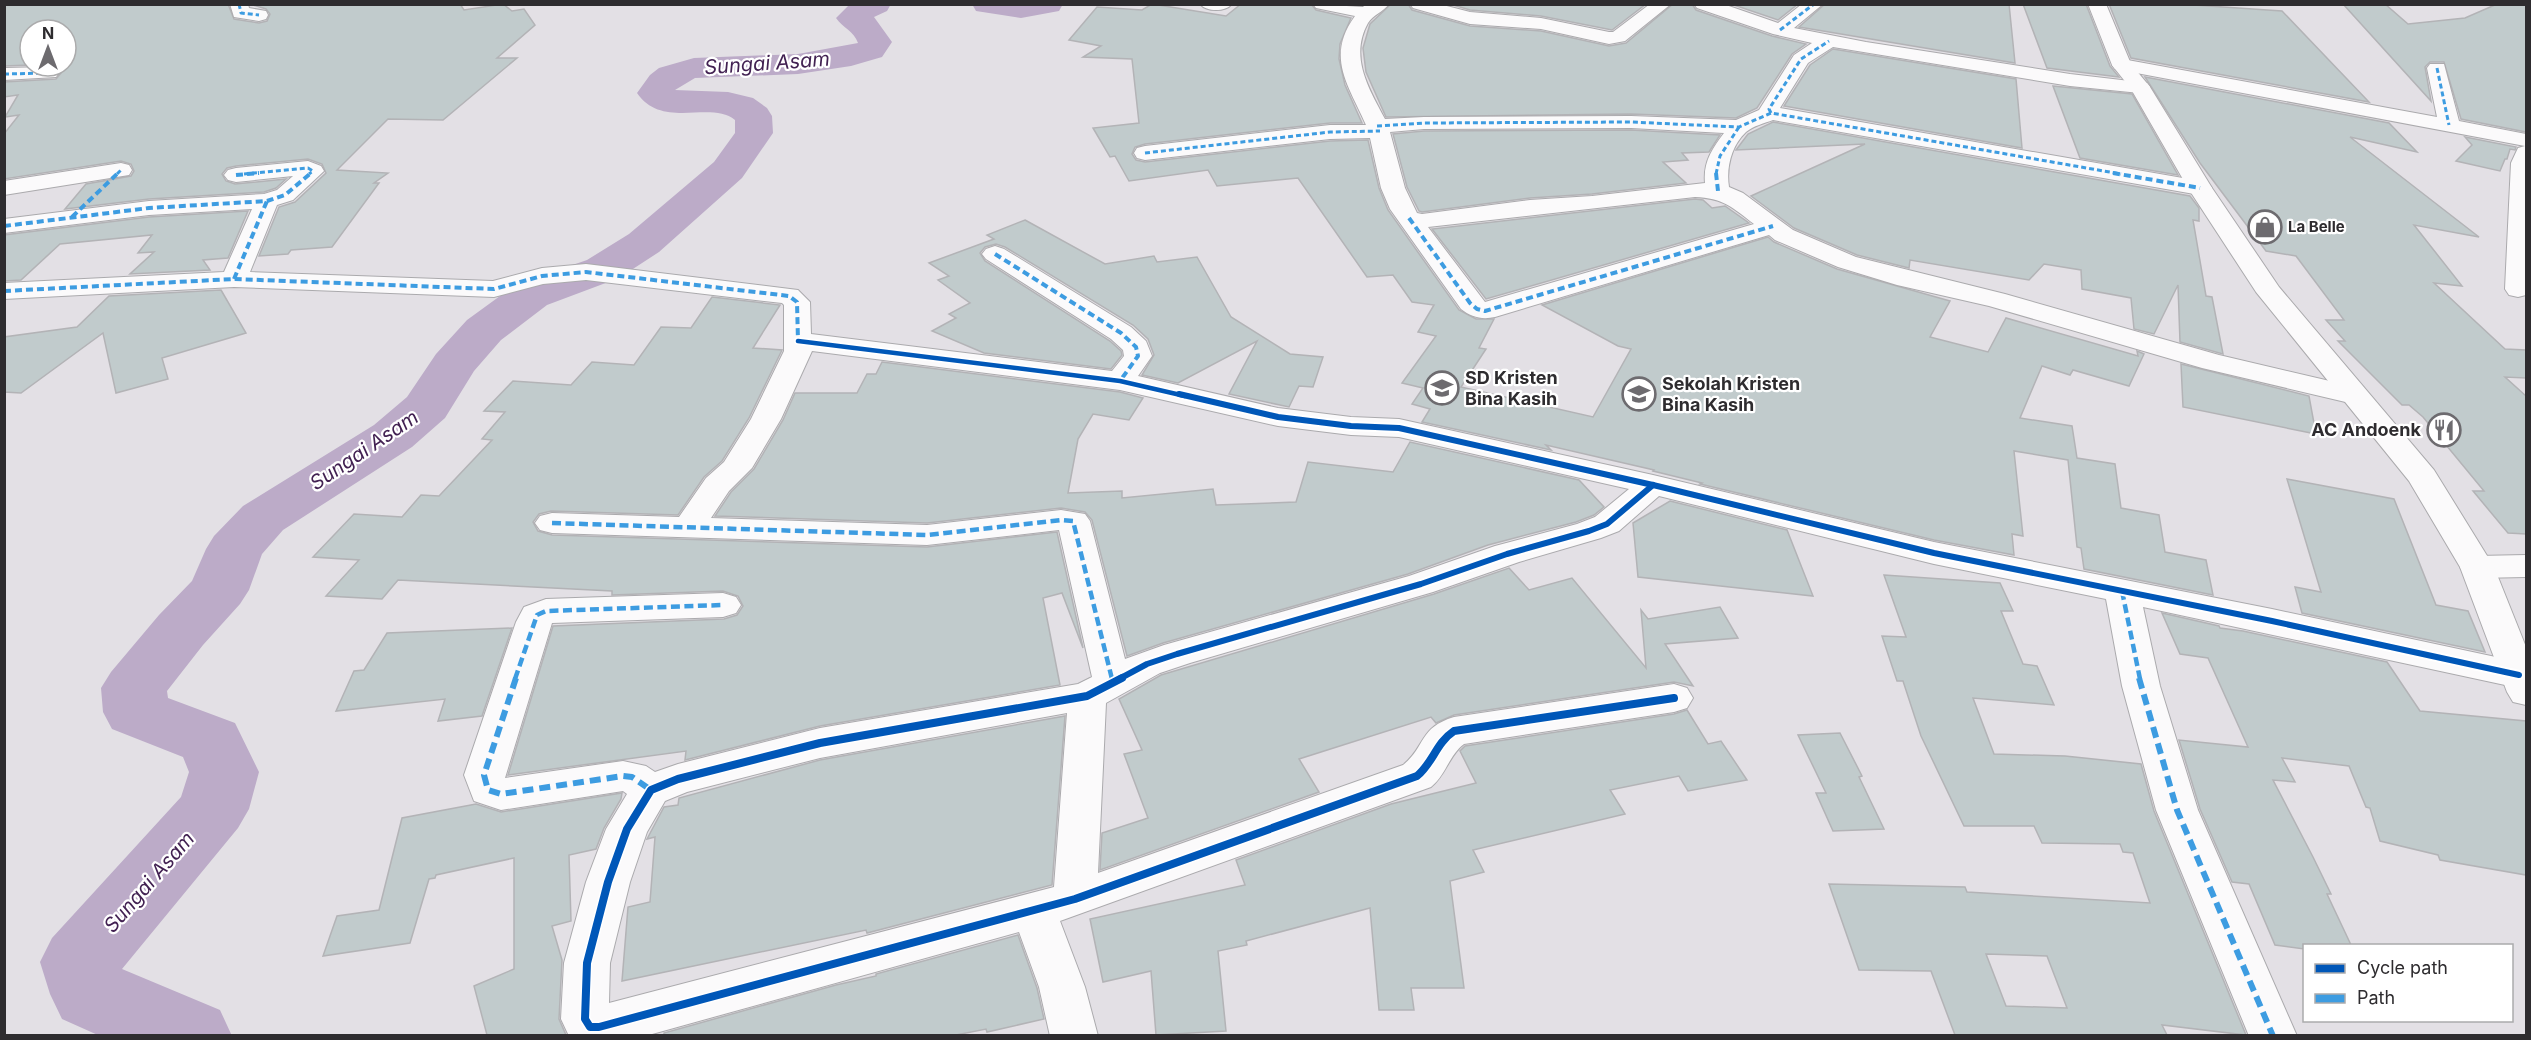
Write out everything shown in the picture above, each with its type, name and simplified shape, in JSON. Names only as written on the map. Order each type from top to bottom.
[{"type":"street","points":[[239,4],[241,13],[259,15]]},
{"type":"street","points":[[1209,4],[1223,4]]},
{"type":"street","points":[[1322,4],[1374,9]]},
{"type":"street","points":[[1419,4],[1458,16],[1524,21],[1591,36],[1611,38],[1618,36],[1662,4]]},
{"type":"street","points":[[1703,4],[1780,30],[1829,41],[1947,62],[2140,87]]},
{"type":"street","points":[[1780,30],[1814,4]]},
{"type":"street","points":[[2097,4],[2122,65],[2140,87],[2200,188],[2269,292],[2423,477],[2477,567],[2522,683]]},
{"type":"street","points":[[1374,9],[1357,24],[1352,43],[1352,72],[1378,128],[1397,199],[1470,303],[1477,309],[1485,310],[1773,226]]},
{"type":"street","points":[[1771,113],[1769,109],[1801,59],[1829,41]]},
{"type":"street","points":[[2122,65],[2526,140]]},
{"type":"street","points":[[2437,68],[2449,125]]},
{"type":"street","points":[[1145,153],[1424,123],[1631,122],[1739,127],[1771,113],[2200,188]]},
{"type":"street","points":[[1718,191],[1714,171],[1716,164],[1739,127]]},
{"type":"street","points":[[2518,289],[2522,163],[2526,153]]},
{"type":"street","points":[[4,226],[149,208],[267,201],[285,195],[313,171],[311,169],[236,175]]},
{"type":"street","points":[[4,188],[120,170],[72,218]]},
{"type":"street","points":[[1409,218],[1422,221],[1695,190],[1718,191],[1735,198],[1784,235],[1847,262],[1906,279],[1996,300],[2212,362],[2354,395]]},
{"type":"street","points":[[234,279],[267,201]]},
{"type":"street","points":[[995,254],[1121,333],[1136,347],[1138,356],[1120,381]]},
{"type":"street","points":[[4,291],[234,279],[494,289],[542,276],[586,272],[781,294],[795,298],[798,351],[766,419],[736,468],[717,485],[688,528]]},
{"type":"street","points":[[798,341],[1120,381],[1211,404],[1278,417],[1351,426],[1399,428],[1653,485],[1934,553],[2122,591],[2522,683]]},
{"type":"street","points":[[1653,485],[1607,524],[1589,531],[1507,554],[1421,584],[1177,654],[1148,664],[1100,689],[820,743],[678,779],[651,790],[627,829],[603,902],[587,963],[585,1019],[590,1027],[599,1028],[1076,899],[1418,776],[1426,770],[1435,747],[1444,737],[1454,731],[1674,698]]},
{"type":"street","points":[[552,523],[927,535],[1061,520],[1073,521],[1100,689],[1076,899]]},
{"type":"street","points":[[2477,567],[2526,566]]},
{"type":"street","points":[[2122,591],[2141,686],[2177,810],[2273,1035]]},
{"type":"street","points":[[651,790],[632,777],[623,776],[501,794],[488,790],[484,775],[534,622],[537,615],[546,611],[723,605]]},
{"type":"street","points":[[1033,909],[1062,987],[1074,1035]]},
{"type":"building","points":[[4,4],[228,4],[234,19],[259,23],[267,21],[270,14],[266,9],[250,4],[460,4],[464,10],[503,4],[512,11],[524,9],[535,25],[497,58],[517,58],[443,120],[388,119],[337,170],[388,173],[374,183],[379,183],[332,247],[291,250],[288,254],[259,256],[279,207],[295,202],[326,173],[322,164],[308,159],[236,166],[227,168],[222,174],[226,181],[235,184],[286,179],[276,188],[264,192],[149,199],[65,209],[86,184],[131,176],[134,171],[131,164],[121,161],[4,179],[4,134],[19,115],[5,117],[18,95],[4,97],[4,82],[78,78],[78,18],[18,18],[18,65],[4,66]]},
{"type":"building","points":[[1152,4],[1226,16],[1241,4],[1311,4],[1316,10],[1351,18],[1340,44],[1339,59],[1345,85],[1362,123],[1330,123],[1145,144],[1135,147],[1132,154],[1136,160],[1145,162],[1330,141],[1368,140],[1379,188],[1388,210],[1459,310],[1476,319],[1494,319],[1479,348],[1486,349],[1461,387],[1593,417],[1631,349],[1618,346],[1542,305],[1768,237],[1774,242],[1837,269],[1950,301],[1930,337],[1988,352],[2006,318],[2138,356],[2137,351],[2144,354],[2129,386],[2073,370],[2070,375],[2042,366],[2020,418],[2072,426],[2077,458],[2115,464],[2121,508],[2159,515],[2165,552],[2206,560],[2213,595],[2084,569],[2081,548],[2077,547],[2068,460],[2014,451],[2023,536],[2012,534],[2014,555],[1934,540],[1546,445],[1551,450],[1422,422],[1430,409],[1412,404],[1423,388],[1402,383],[1436,336],[1418,332],[1434,305],[1412,302],[1393,275],[1367,277],[1298,178],[1217,186],[1208,170],[1129,181],[1115,156],[1110,157],[1093,128],[1139,123],[1132,59],[1083,57],[1101,46],[1069,40],[1097,7],[1142,10]]},
{"type":"building","points":[[1391,4],[1408,4],[1412,10],[1470,26],[1541,31],[1609,46],[1626,43],[1673,4],[1692,4],[1696,10],[1772,36],[1806,44],[1792,54],[1757,108],[1736,118],[1631,114],[1386,117],[1366,72],[1363,48],[1370,24]]},
{"type":"building","points":[[1450,4],[1646,4],[1612,30],[1541,16],[1470,10]]},
{"type":"building","points":[[1731,4],[1798,4],[1778,20]]},
{"type":"building","points":[[1825,4],[2009,4],[2015,63],[1799,27]]},
{"type":"building","points":[[2023,4],[2086,4],[2110,66],[2119,77],[2047,68]]},
{"type":"building","points":[[2109,4],[2179,4],[2282,11],[2369,102],[2131,58]]},
{"type":"building","points":[[2343,4],[2385,4],[2408,24],[2465,18],[2497,4],[2526,4],[2526,132],[2461,119],[2444,62],[2430,62],[2425,67],[2431,101]]},
{"type":"building","points":[[1833,49],[2016,79],[2022,148],[1784,106],[1810,65]]},
{"type":"building","points":[[2145,77],[2389,123],[2417,152],[2350,137],[2479,237],[2414,225],[2462,286],[2434,283],[2505,349],[2526,350],[2526,378],[2505,377],[2526,396],[2526,534],[2508,533],[2473,491],[2484,491],[2423,417],[2409,405],[2402,405],[2338,341],[2345,341],[2326,320],[2344,320],[2296,256],[2266,251],[2200,163]]},
{"type":"building","points":[[2053,86],[2132,94],[2178,175],[2080,158]]},
{"type":"building","points":[[1773,122],[2190,196],[2199,208],[2199,221],[2193,220],[2206,296],[2212,297],[2223,354],[2180,342],[2178,285],[2154,334],[2134,329],[2131,298],[2082,289],[2081,270],[2044,264],[2029,280],[1910,260],[1909,268],[1857,255],[1794,228],[1751,196],[1865,144],[1736,150],[1748,134]]},
{"type":"building","points":[[1631,130],[1720,135],[1709,152],[1682,153],[1688,160],[1663,162],[1686,183],[1592,194],[1530,198],[1422,212],[1419,211],[1407,187],[1393,134],[1424,131]]},
{"type":"building","points":[[2465,137],[2516,147],[2515,150],[2510,149],[2500,171],[2456,161],[2472,145]]},
{"type":"building","points":[[1695,199],[1703,200],[1712,208],[1725,206],[1749,223],[1486,299],[1432,229]]},
{"type":"building","points":[[248,211],[228,258],[203,260],[210,270],[130,274],[154,252],[138,253],[152,235],[60,244],[21,280],[4,281],[4,235],[149,217]]},
{"type":"building","points":[[1025,220],[1105,264],[1154,256],[1157,262],[1197,257],[1231,317],[1290,354],[1323,357],[1313,387],[1299,386],[1289,407],[1229,394],[1257,341],[1178,383],[1142,375],[1154,355],[1148,339],[1133,325],[1005,247],[996,244],[985,247],[980,253],[985,261],[1110,341],[1121,351],[1122,355],[1111,369],[984,353],[932,331],[956,318],[949,314],[970,303],[938,280],[949,276],[929,263],[994,239],[987,235]]},
{"type":"building","points":[[221,290],[246,333],[162,358],[168,379],[116,393],[103,333],[21,393],[4,392],[4,337],[77,327],[109,296]]},
{"type":"building","points":[[712,297],[780,305],[753,348],[782,350],[749,418],[722,461],[704,477],[678,515],[551,511],[539,514],[533,522],[538,531],[552,535],[927,547],[1057,532],[1083,648],[1062,593],[1043,598],[1060,685],[820,726],[685,760],[686,751],[508,775],[553,626],[724,619],[737,615],[743,606],[738,596],[723,591],[612,595],[612,591],[398,580],[382,599],[326,596],[359,560],[313,557],[354,514],[402,517],[421,495],[439,496],[492,440],[482,439],[505,412],[484,411],[513,381],[571,385],[592,362],[634,365],[661,327],[691,328]]},
{"type":"building","points":[[882,362],[1120,392],[1143,398],[1129,420],[1093,414],[1078,439],[1068,493],[1122,491],[1122,498],[1213,489],[1216,505],[1296,502],[1308,462],[1393,472],[1410,442],[1579,480],[1604,507],[1594,515],[1576,522],[1488,545],[1408,574],[1163,643],[1127,656],[1092,520],[1085,512],[1061,508],[927,523],[715,516],[731,492],[754,469],[783,420],[795,393],[857,393],[867,374],[876,374]]},
{"type":"building","points":[[2181,364],[2309,396],[2316,434],[2183,407]]},
{"type":"building","points":[[2287,479],[2394,499],[2436,605],[2468,611],[2485,652],[2302,613],[2295,587],[2321,592]]},
{"type":"building","points":[[1670,501],[1787,530],[1813,596],[1638,577],[1633,523]]},
{"type":"building","points":[[1509,568],[1529,590],[1572,578],[1646,668],[1641,610],[1648,619],[1720,607],[1738,638],[1665,644],[1693,686],[1674,682],[1454,715],[1436,723],[1431,717],[1299,759],[1319,792],[1100,870],[1102,833],[1148,818],[1124,754],[1142,750],[1119,699],[1161,675],[1434,594]]},
{"type":"building","points":[[1884,575],[2000,583],[2013,611],[2001,611],[2023,664],[2037,666],[2054,705],[1973,698],[1994,754],[2065,756],[2141,764],[2154,811],[2246,1035],[2162,1025],[2167,1035],[1955,1035],[1931,971],[1859,970],[1829,884],[1965,887],[1967,892],[2150,903],[2133,853],[2123,852],[2120,844],[2042,843],[2034,826],[1964,826],[1921,736],[1903,681],[1897,681],[1882,636],[1906,637]],"holes":[[[1986,954],[2047,956],[2067,1008],[2006,1006]]]},
{"type":"building","points":[[2162,613],[2220,628],[2387,662],[2420,711],[2526,721],[2526,875],[2440,860],[2438,855],[2380,841],[2370,808],[2366,807],[2349,766],[2282,758],[2295,782],[2273,780],[2331,894],[2327,894],[2351,944],[2303,944],[2303,949],[2275,945],[2249,884],[2232,882],[2200,809],[2179,740],[2248,747],[2208,658],[2180,654]]},
{"type":"building","points":[[512,628],[482,716],[438,721],[445,699],[336,711],[354,671],[364,670],[387,633]]},
{"type":"building","points":[[1687,710],[1708,744],[1721,741],[1747,780],[1688,791],[1679,776],[1610,790],[1625,814],[1473,850],[1484,872],[1450,881],[1464,988],[1411,988],[1414,1010],[1379,1010],[1370,908],[1246,941],[1247,945],[1218,951],[1226,1031],[1156,1035],[1151,971],[1103,982],[1090,919],[1245,885],[1236,860],[1391,804],[1476,783],[1460,751],[1465,746],[1674,714]]},
{"type":"building","points":[[1065,716],[1052,885],[867,933],[866,930],[622,981],[628,907],[650,902],[655,837],[647,839],[664,807],[678,805],[679,798],[820,760]]},
{"type":"building","points":[[1840,733],[1862,776],[1859,777],[1884,829],[1833,831],[1816,793],[1826,793],[1798,735]]},
{"type":"building","points":[[622,793],[596,849],[569,855],[571,921],[552,926],[562,960],[559,1019],[566,1035],[487,1035],[474,986],[514,969],[514,858],[436,875],[435,878],[429,879],[410,943],[323,956],[337,916],[379,910],[402,818],[476,804],[501,812]]},
{"type":"building","points":[[1018,935],[1037,988],[1044,1019],[987,1032],[986,1029],[956,1035],[664,1035],[664,1033]]},
{"type":"waterway","name":"Sungai Asam","points":[[191,1036],[90,994],[80,962],[213,809],[224,772],[211,741],[136,712],[134,688],[181,630],[219,590],[235,549],[263,518],[393,436],[427,407],[453,364],[484,330],[531,295],[603,269],[644,243],[728,170],[754,133],[754,116],[740,106],[728,103],[684,103],[664,99],[655,93],[663,82],[676,73],[694,68],[798,64],[851,56],[870,50],[875,42],[863,24],[852,18],[876,4]]},
{"type":"waterway","name":"Sungai Asam","points":[[987,4],[1021,9],[1048,4]]},
{"type":"marked path","points":[[239,4],[241,13],[259,15]]},
{"type":"marked path","points":[[1780,30],[1814,4]]},
{"type":"marked path","points":[[1771,113],[1769,109],[1801,59],[1829,41]]},
{"type":"marked path","points":[[2437,68],[2449,125]]},
{"type":"marked path","points":[[4,74],[18,74]]},
{"type":"marked path","points":[[1377,126],[1424,123],[1631,122],[1739,127],[1771,113],[2200,188]]},
{"type":"marked path","points":[[1718,191],[1717,163],[1739,127]]},
{"type":"marked path","points":[[1145,153],[1330,132],[1380,131]]},
{"type":"marked path","points":[[4,226],[149,208],[267,201],[285,195],[313,171],[308,168],[236,175]]},
{"type":"marked path","points":[[72,217],[121,170]]},
{"type":"marked path","points":[[234,279],[267,201]]},
{"type":"marked path","points":[[1409,218],[1470,303],[1477,309],[1485,311],[1773,226]]},
{"type":"marked path","points":[[995,254],[1121,333],[1136,347],[1138,356],[1120,381]]},
{"type":"marked path","points":[[4,291],[234,279],[494,289],[542,276],[586,272],[789,296],[797,302],[798,341]]},
{"type":"marked path","points":[[552,523],[927,535],[1061,520],[1073,521],[1112,681]]},
{"type":"marked path","points":[[2122,591],[2141,686],[2177,810],[2273,1036]]},
{"type":"marked path","points":[[651,790],[632,777],[623,776],[501,794],[488,790],[484,775],[534,622],[537,615],[546,611],[723,605]]},
{"type":"cycle path","points":[[798,341],[1120,381],[1278,417],[1351,426],[1399,428],[1653,485],[1934,553],[2272,621],[2519,675]]},
{"type":"cycle path","points":[[1653,485],[1607,524],[1589,531],[1507,554],[1421,584],[1177,654],[1147,664],[1087,696],[820,743],[678,779],[651,790],[627,829],[608,882],[587,963],[585,1019],[590,1027],[599,1027],[1075,899],[1417,776],[1428,766],[1440,743],[1454,731],[1674,698]]},
{"type":"place","name":"La Belle","points":[[2265,227]]},
{"type":"place","name":"SD Kristen Bina Kasih","points":[[1442,388]]},
{"type":"place","name":"Sekolah Kristen Bina Kasih","points":[[1639,394]]},
{"type":"place","name":"AC Andoenk","points":[[2444,430]]}]
